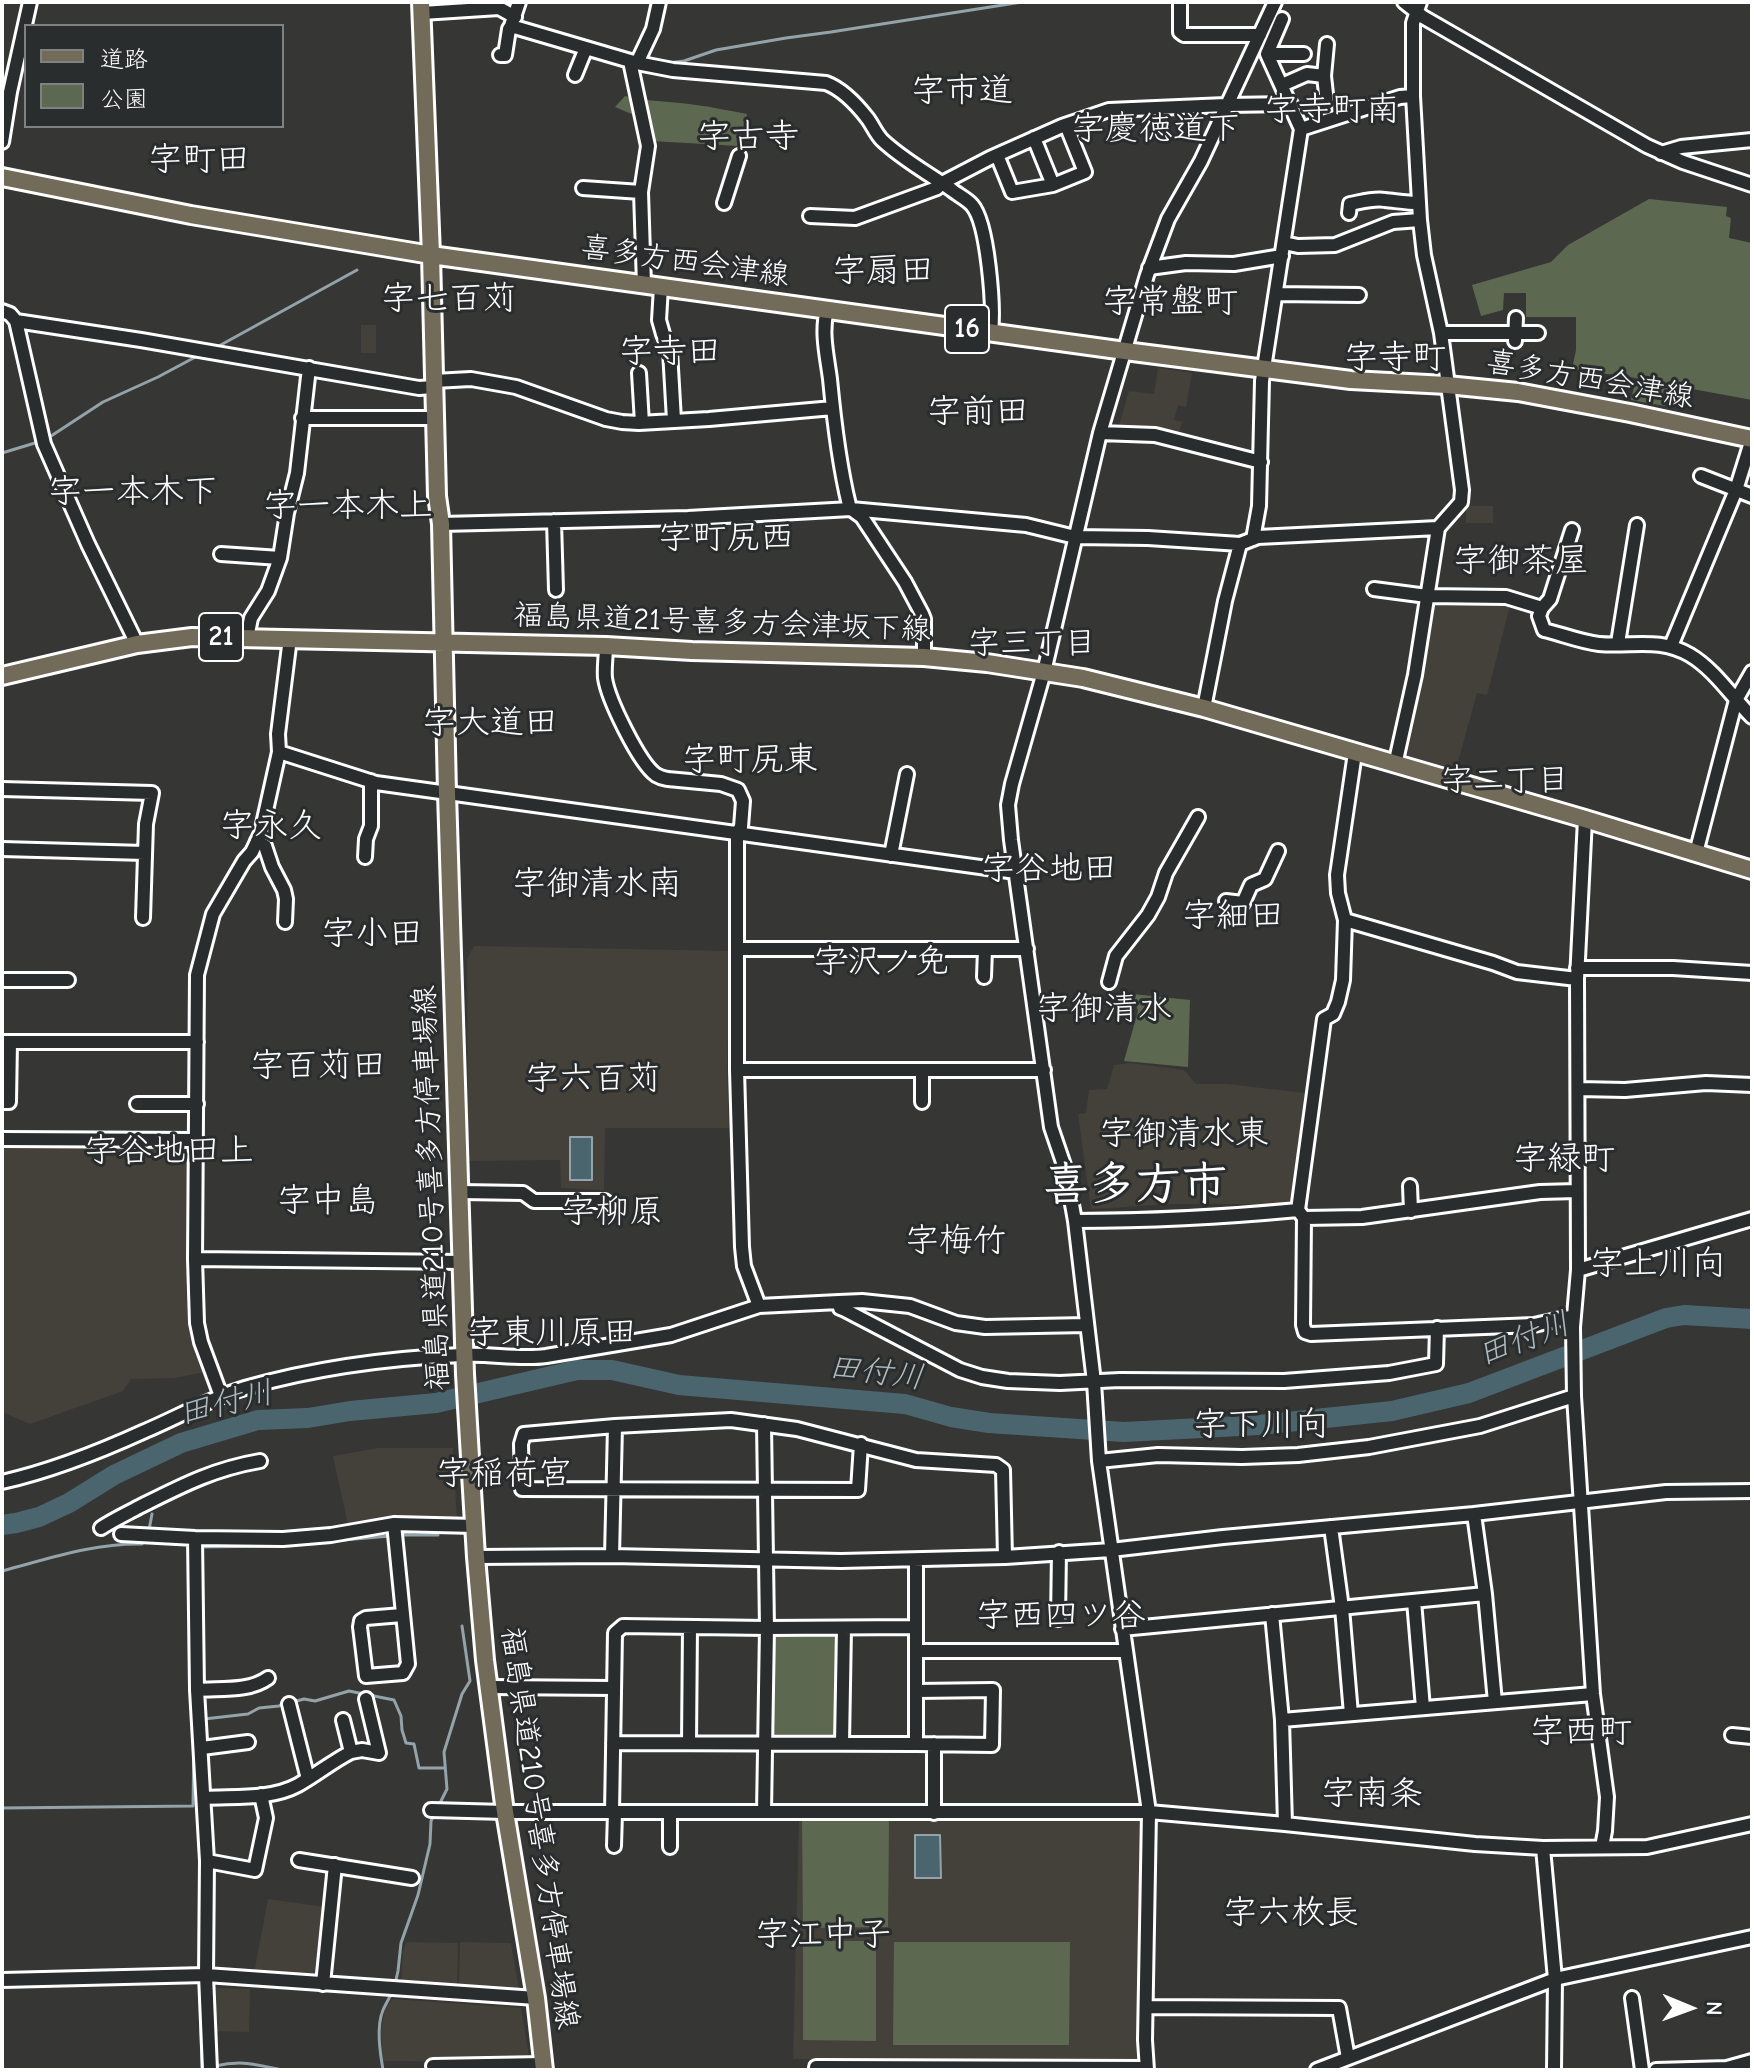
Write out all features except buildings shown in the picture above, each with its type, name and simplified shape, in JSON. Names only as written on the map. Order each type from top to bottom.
[{"type":"main road","points":[[2,177],[191,215],[431,255],[422,8]]},
{"type":"main road","name":"喜多方西会津線","points":[[431,255],[1351,380],[1518,392],[1752,439]]},
{"type":"main road","name":"福島県道210号喜多方停車場線","points":[[431,255],[465,1374],[476,1557],[488,1687],[544,2067]]},
{"type":"main road","name":"福島県道21号喜多方会津坂下線","points":[[2,676],[137,644],[192,637],[606,646],[924,657],[987,663],[1083,678],[1204,708],[1752,870]]},
{"type":"street","points":[[25,24],[30,2]]},
{"type":"street","points":[[500,55],[505,55],[509,29],[519,2]]},
{"type":"street","points":[[644,285],[641,192],[648,141],[638,104],[634,65],[653,29],[659,2]]},
{"type":"street","points":[[1180,2],[1180,32],[1184,35],[1260,35]]},
{"type":"street","points":[[816,2067],[1146,2069],[1149,1812],[1099,1455],[1094,1382],[1075,1221],[1066,1171],[1051,1127],[1008,805],[1044,672],[1100,433],[1149,268],[1168,219],[1201,161],[1275,2]]},
{"type":"street","points":[[1404,2],[1417,7],[1608,125],[1661,153],[1752,185]]},
{"type":"street","points":[[1395,765],[1415,675],[1438,528],[1461,502],[1462,490],[1441,333],[1424,255],[1420,220],[1413,96],[1413,23],[1417,7]]},
{"type":"street","points":[[422,8],[499,8],[513,21],[634,65],[833,86],[853,103],[869,120],[878,136],[901,157],[972,205],[982,226],[989,279],[991,332]]},
{"type":"street","points":[[1204,708],[1225,601],[1250,540],[1259,506],[1262,381],[1301,129],[1267,54],[1282,19]]},
{"type":"street","points":[[2,142],[24,29]]},
{"type":"street","points":[[1327,44],[1324,76],[1327,103]]},
{"type":"street","points":[[575,75],[586,48]]},
{"type":"street","points":[[1267,54],[1304,54]]},
{"type":"street","points":[[1282,85],[1307,74],[1324,76]]},
{"type":"street","points":[[1301,129],[1400,97],[1413,96]]},
{"type":"street","points":[[810,216],[855,218],[937,188],[1034,138],[1115,109],[1291,104]]},
{"type":"street","points":[[997,155],[1012,192],[1053,185],[1085,172],[1066,125]]},
{"type":"street","points":[[1034,138],[1053,185]]},
{"type":"street","points":[[1661,153],[1681,147],[1752,140]]},
{"type":"street","points":[[724,203],[739,156]]},
{"type":"street","points":[[583,188],[641,192]]},
{"type":"street","points":[[1349,213],[1350,204],[1374,200],[1419,203]]},
{"type":"street","points":[[1149,268],[1186,263],[1234,264],[1298,246],[1335,245],[1393,222],[1420,220]]},
{"type":"street","points":[[661,287],[659,320],[670,351],[674,420]]},
{"type":"street","points":[[1276,294],[1359,295]]},
{"type":"street","points":[[827,310],[825,339],[847,497],[851,509],[862,517],[922,614],[924,657]]},
{"type":"street","points":[[2,311],[15,320],[419,388],[471,379],[506,385],[606,419],[642,423],[833,408]]},
{"type":"street","points":[[1515,337],[1516,318]]},
{"type":"street","points":[[15,320],[44,444],[137,644]]},
{"type":"street","points":[[1441,333],[1515,337],[1538,333]]},
{"type":"street","points":[[247,638],[251,618],[268,591],[280,558],[297,473],[309,368]]},
{"type":"street","points":[[639,373],[642,423]]},
{"type":"street","points":[[302,418],[434,418]]},
{"type":"street","points":[[1100,433],[1155,435],[1261,462]]},
{"type":"street","points":[[1671,646],[1736,490],[1752,439]]},
{"type":"street","points":[[1701,476],[1752,496]]},
{"type":"street","points":[[441,524],[688,518],[851,509],[1026,525],[1075,537],[1250,540],[1438,528]]},
{"type":"street","points":[[554,521],[556,590]]},
{"type":"street","points":[[1618,643],[1637,525]]},
{"type":"street","points":[[1572,530],[1550,599],[1539,616],[1544,630],[1598,644],[1671,646],[1705,667],[1752,717]]},
{"type":"street","points":[[221,554],[280,558]]},
{"type":"street","points":[[1374,589],[1427,596],[1506,597],[1542,608]]},
{"type":"street","points":[[221,1396],[197,1323],[197,975],[213,914],[257,841],[269,804],[279,752],[278,734],[290,638]]},
{"type":"street","points":[[606,646],[608,690],[616,711],[653,773],[659,777],[721,784],[738,790],[743,801],[741,827],[737,833],[737,1070],[744,1266],[759,1306]]},
{"type":"street","points":[[1696,853],[1736,700],[1752,672]]},
{"type":"street","points":[[279,752],[371,781],[1016,872]]},
{"type":"street","points":[[1355,753],[1337,875],[1345,920],[1343,980],[1333,1014],[1324,1019],[1301,1214],[1305,1332],[1574,1322]]},
{"type":"street","points":[[891,855],[907,774]]},
{"type":"street","points":[[365,857],[366,839],[371,826],[371,781]]},
{"type":"street","points":[[2,789],[152,793],[146,824],[143,918]]},
{"type":"street","points":[[1109,982],[1116,956],[1148,915],[1166,873],[1198,817]]},
{"type":"street","points":[[1585,819],[1577,973],[1578,1270],[1574,1396],[1593,1694],[1607,1797],[1602,1847]]},
{"type":"street","points":[[257,841],[265,846],[285,895],[285,922]]},
{"type":"street","points":[[2,849],[145,853]]},
{"type":"street","points":[[1226,901],[1243,903],[1251,885],[1265,879],[1278,851]]},
{"type":"street","points":[[1345,920],[1517,972],[1577,973],[1673,968],[1752,973]]},
{"type":"street","points":[[737,949],[1027,949]]},
{"type":"street","points":[[984,977],[985,949]]},
{"type":"street","points":[[2,980],[68,980]]},
{"type":"street","points":[[2,1102],[9,1102],[6,1042],[197,1042]]},
{"type":"street","points":[[737,1070],[1044,1070]]},
{"type":"street","points":[[922,1070],[922,1102]]},
{"type":"street","points":[[1579,1089],[1625,1090],[1706,1083],[1752,1085]]},
{"type":"street","points":[[137,1104],[197,1104]]},
{"type":"street","points":[[2,1139],[196,1140]]},
{"type":"street","points":[[1410,1186],[1411,1211]]},
{"type":"street","points":[[1075,1221],[1301,1214],[1362,1217],[1540,1192],[1577,1191]]},
{"type":"street","points":[[461,1192],[523,1193],[534,1201],[605,1201]]},
{"type":"street","points":[[1578,1270],[1752,1219]]},
{"type":"street","points":[[195,1259],[463,1262]]},
{"type":"street","points":[[2,1482],[61,1465],[221,1396],[275,1380],[410,1358],[465,1354],[527,1358],[546,1356],[671,1335],[759,1306],[862,1301],[910,1306],[956,1323],[974,1326],[1087,1325]]},
{"type":"street","points":[[839,1302],[840,1308],[960,1370],[1008,1381],[1284,1381],[1389,1373],[1436,1364],[1437,1328]]},
{"type":"street","points":[[1099,1455],[1242,1457],[1298,1455],[1369,1447],[1480,1426],[1574,1396]]},
{"type":"street","points":[[861,1444],[858,1490],[522,1489],[521,1444],[524,1434],[724,1420],[764,1424],[861,1444],[916,1460],[996,1465],[1003,1470],[1005,1557]]},
{"type":"street","points":[[764,1424],[767,1628],[764,1812]]},
{"type":"street","points":[[612,1556],[615,1426]]},
{"type":"street","points":[[101,1528],[194,1479],[260,1461]]},
{"type":"street","points":[[476,1557],[916,1560],[1005,1557],[1111,1550],[1666,1492],[1752,1491]]},
{"type":"street","points":[[1474,1514],[1495,1702]]},
{"type":"street","points":[[394,1524],[408,1664],[403,1673],[366,1676],[361,1621],[402,1615]]},
{"type":"street","points":[[121,1534],[283,1539],[331,1535],[394,1524],[475,1526]]},
{"type":"street","points":[[1331,1527],[1351,1714]]},
{"type":"street","points":[[195,1538],[197,1690],[207,1861],[206,1975],[210,2070]]},
{"type":"street","points":[[1058,1619],[1059,1552]]},
{"type":"street","points":[[916,1560],[916,1744]]},
{"type":"street","points":[[1122,1629],[1485,1594]]},
{"type":"street","points":[[1414,1601],[1423,1708]]},
{"type":"street","points":[[1272,1614],[1282,1720],[1285,1824]]},
{"type":"street","points":[[614,1846],[615,1633],[623,1626],[915,1627]]},
{"type":"street","points":[[689,1743],[690,1627]]},
{"type":"street","points":[[842,1743],[844,1628]]},
{"type":"street","points":[[916,1651],[1125,1651]]},
{"type":"street","points":[[197,1690],[246,1687],[268,1678]]},
{"type":"street","points":[[488,1687],[613,1688]]},
{"type":"street","points":[[613,1743],[992,1745],[993,1690],[917,1691]]},
{"type":"street","points":[[1282,1720],[1593,1694]]},
{"type":"street","points":[[204,1798],[284,1791],[351,1752],[379,1753],[366,1699]]},
{"type":"street","points":[[289,1704],[308,1779]]},
{"type":"street","points":[[343,1720],[351,1752]]},
{"type":"street","points":[[1732,1735],[1752,1737]]},
{"type":"street","points":[[202,1748],[248,1742]]},
{"type":"street","points":[[934,1744],[934,1813]]},
{"type":"street","points":[[207,1861],[255,1870],[266,1818],[261,1795]]},
{"type":"street","points":[[431,1810],[1149,1812],[1543,1848],[1647,1847],[1752,1824]]},
{"type":"street","points":[[670,1812],[670,1847]]},
{"type":"street","points":[[1543,1848],[1555,1979],[1554,2070]]},
{"type":"street","points":[[299,1860],[412,1878]]},
{"type":"street","points":[[323,1984],[335,1865]]},
{"type":"street","points":[[1317,2070],[1555,1979],[1752,1937]]},
{"type":"street","points":[[2,1980],[206,1975],[536,1998]]},
{"type":"street","points":[[1632,1998],[1642,2070]]},
{"type":"street","points":[[1146,2007],[1339,2008],[1348,2058]]},
{"type":"street","points":[[1656,2070],[1727,2068],[1752,2061]]},
{"type":"street","points":[[433,2066],[544,2067]]},
{"type":"shaded area","points":[[361,325],[376,325],[376,353],[361,353]]},
{"type":"shaded area","points":[[1158,368],[1192,373],[1186,407],[1178,405],[1174,420],[1182,422],[1177,439],[1118,429],[1129,391],[1154,394]]},
{"type":"shaded area","points":[[1466,506],[1493,506],[1493,523],[1466,523]]},
{"type":"shaded area","points":[[1434,602],[1511,602],[1487,695],[1477,693],[1455,773],[1399,757]]},
{"type":"shaded area","points":[[474,946],[731,951],[727,1065],[729,1128],[605,1128],[604,1190],[561,1188],[560,1160],[468,1161],[467,959]]},
{"type":"shaded area","points":[[1131,1063],[1184,1070],[1196,1084],[1227,1084],[1305,1093],[1296,1196],[1288,1204],[1171,1204],[1091,1209],[1078,1114],[1086,1113],[1089,1090],[1107,1089],[1114,1065]]},
{"type":"shaded area","points":[[2,1146],[180,1146],[187,1154],[193,1339],[205,1372],[175,1378],[131,1379],[123,1391],[30,1424],[2,1412]]},
{"type":"shaded area","points":[[378,1448],[453,1448],[457,1521],[412,1520],[348,1525],[333,1456]]},
{"type":"shaded area","points":[[1139,1819],[1140,2063],[793,2059],[799,1820]]},
{"type":"shaded area","points":[[268,1899],[325,1907],[317,1980],[254,1973]]},
{"type":"shaded area","points":[[406,1942],[458,1943],[457,1986],[401,1983]]},
{"type":"shaded area","points":[[460,1942],[511,1943],[519,1989],[459,1987]]},
{"type":"shaded area","points":[[211,1988],[250,1989],[249,2032],[210,2031]]},
{"type":"shaded area","points":[[393,1999],[521,2008],[530,2062],[383,2061],[381,2031],[385,2008]]},
{"type":"green space","points":[[625,96],[747,114],[739,146],[651,141],[634,115],[615,107]]},
{"type":"green space","points":[[1649,199],[1727,207],[1726,216],[1731,218],[1729,238],[1752,243],[1752,400],[1671,385],[1665,406],[1631,400],[1636,378],[1572,369],[1576,350],[1576,317],[1526,317],[1526,293],[1504,293],[1503,310],[1481,316],[1472,285],[1551,262],[1568,245]]},
{"type":"green space","points":[[1133,994],[1190,1000],[1188,1067],[1124,1061],[1138,1011]]},
{"type":"green space","points":[[773,1634],[838,1634],[838,1739],[773,1740]]},
{"type":"green space","points":[[802,1820],[889,1821],[888,1927],[803,1928]]},
{"type":"green space","points":[[803,1941],[876,1941],[876,2041],[803,2040]]},
{"type":"green space","points":[[894,1942],[1070,1942],[1069,2045],[893,2045]]},
{"type":"water","points":[[570,1137],[592,1137],[592,1180],[570,1180]]},
{"type":"water","points":[[915,1835],[940,1835],[941,1878],[915,1878]]},
{"type":"waterway","points":[[668,63],[716,50],[1022,2]]},
{"type":"waterway","points":[[217,347],[357,270]]},
{"type":"waterway","points":[[48,438],[103,402],[201,354]]},
{"type":"waterway","points":[[2,453],[35,443]]},
{"type":"waterway","name":"田付川","points":[[2,1525],[39,1517],[69,1503],[114,1475],[181,1443],[258,1420],[308,1418],[436,1403],[577,1370],[612,1370],[679,1385],[905,1404],[951,1417],[989,1423],[1124,1432],[1259,1425],[1392,1411],[1469,1393],[1666,1318],[1684,1315],[1752,1319]]},
{"type":"waterway","points":[[149,1530],[152,1514]]},
{"type":"waterway","points":[[398,1535],[438,1535]]},
{"type":"waterway","points":[[199,1547],[274,1546],[390,1536]]},
{"type":"waterway","points":[[2,1571],[71,1553],[106,1546],[142,1544],[144,1541]]},
{"type":"waterway","points":[[438,1807],[447,1789],[444,1752],[462,1694],[470,1681],[462,1626]]},
{"type":"waterway","points":[[293,1702],[304,1699],[315,1701],[349,1691],[394,1700],[401,1716],[406,1743],[414,1744],[419,1768],[445,1768]]},
{"type":"waterway","points":[[204,1719],[248,1714],[285,1702]]},
{"type":"waterway","points":[[2,1808],[193,1806],[194,1736]]},
{"type":"waterway","points":[[395,1984],[401,1943],[418,1895],[435,1813]]},
{"type":"waterway","points":[[200,1989],[202,2070]]},
{"type":"waterway","points":[[383,2070],[380,2024],[392,1991]]},
{"type":"waterway","points":[[215,2066],[233,2063],[282,2070]]},
{"type":"district","name":"字市道","points":[[962,91]]},
{"type":"district","name":"字寺町南","points":[[1332,110]]},
{"type":"district","name":"字慶徳道下","points":[[1156,129]]},
{"type":"district","name":"字古寺","points":[[748,137]]},
{"type":"district","name":"字町田","points":[[199,160]]},
{"type":"district","name":"字扇田","points":[[883,271]]},
{"type":"district","name":"字七百苅","points":[[449,299]]},
{"type":"district","name":"字常盤町","points":[[1170,302]]},
{"type":"district","name":"字寺田","points":[[670,352]]},
{"type":"district","name":"字寺町","points":[[1395,358]]},
{"type":"district","name":"字前田","points":[[978,412]]},
{"type":"district","name":"字一本木下","points":[[133,492]]},
{"type":"district","name":"字一本木上","points":[[348,506]]},
{"type":"district","name":"字町尻西","points":[[726,538]]},
{"type":"district","name":"字御茶屋","points":[[1521,561]]},
{"type":"district","name":"字三丁目","points":[[1032,644]]},
{"type":"district","name":"字大道田","points":[[490,723]]},
{"type":"district","name":"字町尻東","points":[[750,760]]},
{"type":"district","name":"字二丁目","points":[[1505,781]]},
{"type":"district","name":"字永久","points":[[271,826]]},
{"type":"district","name":"字谷地田","points":[[1049,869]]},
{"type":"district","name":"字御清水南","points":[[597,884]]},
{"type":"district","name":"字細田","points":[[1233,916]]},
{"type":"district","name":"字小田","points":[[372,934]]},
{"type":"district","name":"字沢ノ免","points":[[881,962]]},
{"type":"district","name":"字御清水","points":[[1104,1009]]},
{"type":"district","name":"字百苅田","points":[[318,1066]]},
{"type":"district","name":"字六百苅","points":[[593,1079]]},
{"type":"district","name":"字御清水東","points":[[1184,1134]]},
{"type":"district","name":"字谷地田上","points":[[169,1151]]},
{"type":"district","name":"字緑町","points":[[1564,1159]]},
{"type":"district","name":"喜多方市","points":[[1135,1186]]},
{"type":"district","name":"字中島","points":[[328,1201]]},
{"type":"district","name":"字柳原","points":[[612,1212]]},
{"type":"district","name":"字梅竹","points":[[956,1241]]},
{"type":"district","name":"字上川向","points":[[1658,1264]]},
{"type":"district","name":"字東川原田","points":[[552,1333]]},
{"type":"district","name":"字下川向","points":[[1261,1425]]},
{"type":"district","name":"字稲荷宮","points":[[504,1474]]},
{"type":"district","name":"字西四ツ谷","points":[[1061,1616]]},
{"type":"district","name":"字西町","points":[[1581,1732]]},
{"type":"district","name":"字南条","points":[[1372,1794]]},
{"type":"district","name":"字六枚長","points":[[1291,1913]]},
{"type":"district","name":"字江中子","points":[[823,1935]]}]
